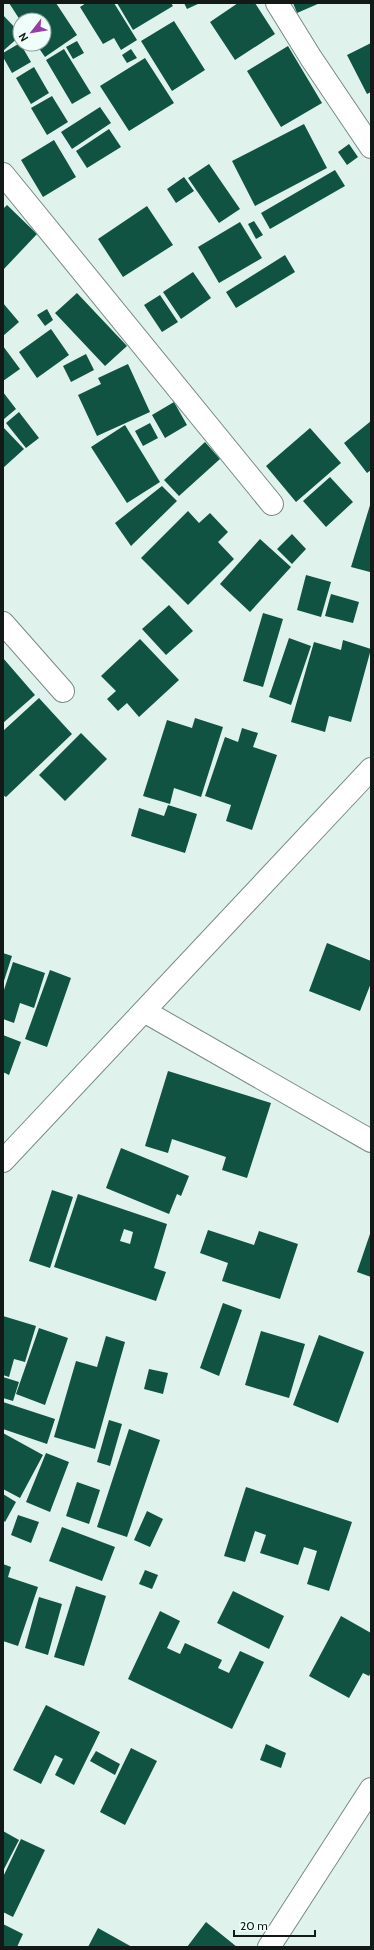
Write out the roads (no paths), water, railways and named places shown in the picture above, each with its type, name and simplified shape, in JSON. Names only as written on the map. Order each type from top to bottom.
[{"type":"street","points":[[277,3],[311,58],[371,147]]},
{"type":"street","points":[[3,174],[272,504]]},
{"type":"street","points":[[3,623],[63,691]]},
{"type":"street","points":[[3,1161],[371,769]]},
{"type":"street","points":[[144,1011],[371,1141]]},
{"type":"street","points":[[269,1947],[371,1789]]}]
